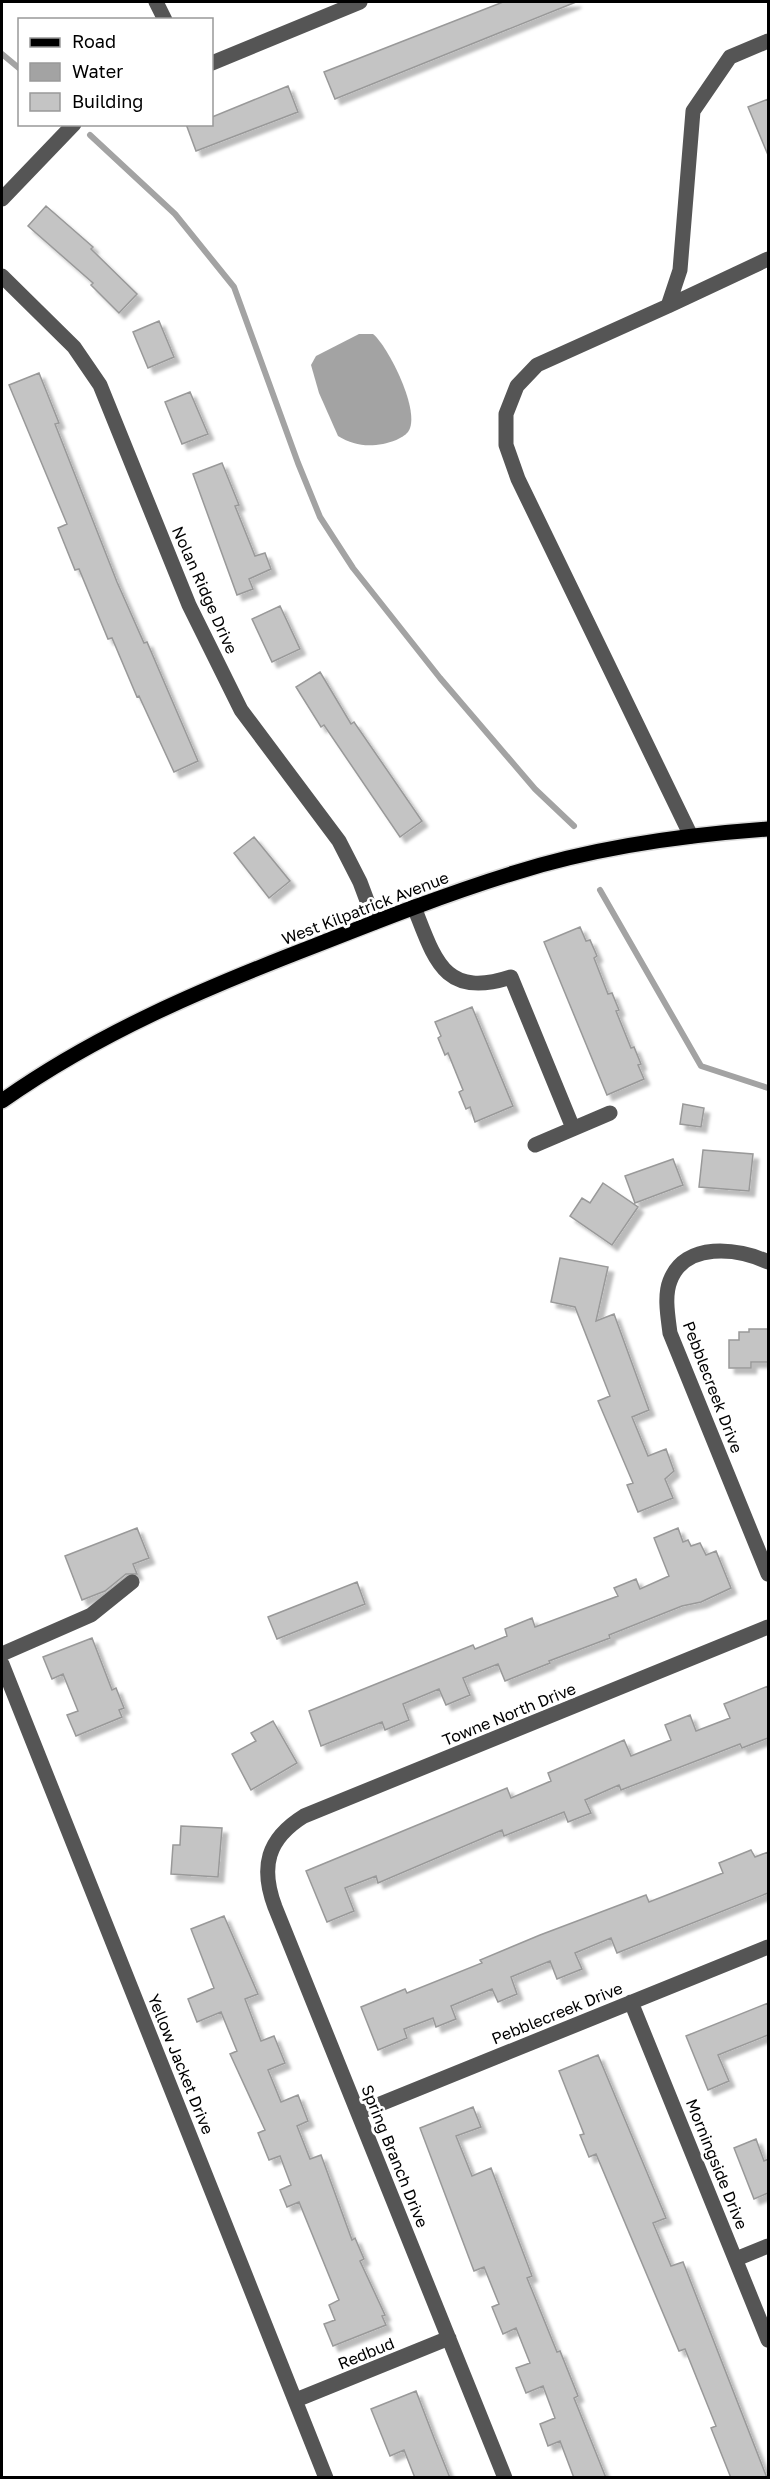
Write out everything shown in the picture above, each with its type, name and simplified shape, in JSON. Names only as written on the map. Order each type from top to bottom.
[{"type":"main road","name":"West Kilpatrick Avenue","points":[[2,1101],[80,1051],[198,992],[414,907],[548,863],[617,848],[768,829]]},
{"type":"street","points":[[156,2],[164,18]]},
{"type":"street","points":[[213,63],[360,2]]},
{"type":"street","points":[[668,306],[680,270],[693,111],[730,57],[768,41]]},
{"type":"street","points":[[2,199],[72,126]]},
{"type":"street","points":[[691,837],[518,479],[506,445],[506,414],[517,386],[537,365],[747,272],[768,260]]},
{"type":"street","name":"Nolan Ridge Drive","points":[[2,276],[74,347],[100,385],[189,605],[241,711],[339,841],[360,882],[375,922]]},
{"type":"street","points":[[414,907],[436,961],[442,970],[456,980],[473,984],[492,984],[512,977],[573,1128]]},
{"type":"street","points":[[535,1145],[610,1113]]},
{"type":"street","name":"Pebblecreek Drive","points":[[768,1262],[729,1249],[693,1257],[680,1266],[670,1282],[667,1306],[670,1333],[768,1574]]},
{"type":"street","points":[[2,1654],[91,1614],[132,1582]]},
{"type":"street","name":"Towne North Drive","points":[[275,1846],[285,1828],[304,1816],[768,1627]]},
{"type":"street","name":"Yellow Jacket Drive","points":[[2,1664],[326,2478]]},
{"type":"street","name":"Spring Branch Drive","points":[[275,1846],[267,1865],[266,1879],[270,1894],[505,2478]]},
{"type":"street","name":"Pebblecreek Drive","points":[[358,2113],[768,1947]]},
{"type":"street","name":"Morningside Drive","points":[[631,2002],[768,2340]]},
{"type":"street","points":[[736,2259],[768,2246]]},
{"type":"street","name":"Redbud","points":[[296,2400],[449,2338]]},
{"type":"water","points":[[359,334],[373,334],[387,352],[401,380],[411,410],[408,432],[400,438],[383,444],[360,444],[338,436],[319,393],[311,365],[316,356]]},
{"type":"building","points":[[503,2],[576,2],[335,99],[324,72]]},
{"type":"building","points":[[288,86],[298,112],[196,151],[187,126],[213,126],[213,117]]},
{"type":"building","points":[[768,99],[768,155],[748,107]]},
{"type":"building","points":[[46,206],[93,247],[91,249],[137,294],[119,313],[91,285],[93,283],[28,226]]},
{"type":"building","points":[[159,321],[174,357],[148,368],[133,332]]},
{"type":"building","points":[[39,373],[59,423],[55,424],[117,582],[144,643],[147,642],[198,761],[174,772],[139,696],[137,697],[112,638],[108,639],[79,569],[75,570],[58,528],[67,524],[9,385]]},
{"type":"building","points":[[190,392],[208,434],[182,444],[165,402]]},
{"type":"building","points":[[222,463],[239,505],[235,506],[255,556],[265,553],[271,569],[249,579],[253,589],[237,595],[193,474]]},
{"type":"building","points":[[280,606],[300,649],[272,662],[252,619]]},
{"type":"building","points":[[320,672],[351,724],[354,722],[422,821],[400,837],[324,725],[321,727],[296,687]]},
{"type":"building","points":[[254,837],[290,881],[269,898],[234,853]]},
{"type":"building","points":[[580,927],[586,941],[590,940],[597,956],[594,958],[608,994],[612,993],[619,1010],[616,1011],[631,1048],[634,1047],[641,1064],[638,1065],[644,1079],[607,1095],[544,942]]},
{"type":"building","points":[[472,1007],[513,1106],[475,1122],[470,1107],[466,1109],[459,1092],[463,1090],[448,1053],[445,1055],[438,1038],[441,1036],[435,1022]]},
{"type":"building","points":[[683,1104],[704,1108],[701,1127],[680,1124]]},
{"type":"building","points":[[703,1150],[753,1154],[749,1191],[699,1187]]},
{"type":"building","points":[[673,1159],[683,1185],[635,1203],[625,1176]]},
{"type":"building","points":[[603,1183],[638,1207],[612,1245],[570,1216],[582,1198],[590,1203]]},
{"type":"building","points":[[560,1258],[608,1267],[596,1321],[614,1314],[649,1410],[632,1417],[648,1456],[666,1449],[674,1471],[665,1479],[673,1498],[638,1512],[627,1485],[633,1483],[598,1401],[610,1396],[575,1307],[551,1302]]},
{"type":"building","points":[[749,1329],[768,1329],[768,1362],[751,1362],[751,1368],[729,1368],[729,1340],[739,1340],[739,1332],[749,1332]]},
{"type":"building","points":[[137,1528],[149,1558],[133,1564],[137,1574],[126,1574],[105,1591],[82,1600],[65,1556]]},
{"type":"building","points":[[678,1528],[683,1542],[688,1540],[691,1546],[700,1543],[706,1555],[716,1551],[731,1588],[701,1602],[682,1606],[609,1635],[610,1638],[549,1661],[550,1663],[505,1681],[498,1664],[463,1678],[470,1695],[446,1705],[439,1689],[403,1704],[409,1720],[385,1730],[382,1722],[321,1746],[309,1711],[473,1645],[475,1649],[507,1636],[505,1629],[532,1618],[535,1627],[618,1596],[614,1588],[636,1579],[640,1589],[669,1576],[654,1538]]},
{"type":"building","points":[[357,1582],[365,1604],[277,1639],[268,1617]]},
{"type":"building","points":[[92,1638],[112,1690],[116,1688],[124,1708],[119,1710],[122,1717],[76,1736],[67,1715],[78,1711],[63,1674],[52,1679],[43,1657]]},
{"type":"building","points":[[768,1686],[768,1738],[742,1748],[740,1744],[621,1790],[619,1785],[585,1800],[591,1813],[568,1822],[564,1812],[504,1836],[502,1830],[378,1883],[376,1876],[345,1888],[354,1911],[327,1922],[306,1871],[507,1788],[511,1798],[551,1781],[548,1773],[624,1740],[631,1756],[671,1740],[665,1725],[690,1715],[696,1731],[730,1718],[724,1704]]},
{"type":"building","points":[[273,1721],[297,1763],[251,1790],[232,1754],[256,1741],[251,1733]]},
{"type":"building","points":[[181,1826],[222,1828],[218,1877],[171,1874],[173,1845],[180,1845]]},
{"type":"building","points":[[751,1850],[755,1857],[768,1852],[768,1893],[617,1953],[611,1938],[575,1953],[582,1969],[557,1979],[550,1961],[511,1977],[517,1994],[498,2002],[492,1989],[451,2006],[456,2019],[436,2027],[433,2018],[404,2029],[407,2038],[378,2050],[361,2007],[405,1989],[407,1993],[482,1963],[480,1960],[540,1935],[646,1895],[649,1902],[723,1873],[719,1863]]},
{"type":"building","points":[[224,1916],[258,1994],[245,1999],[261,2041],[274,2036],[285,2063],[268,2070],[281,2102],[298,2095],[308,2121],[297,2126],[310,2159],[321,2155],[352,2240],[355,2238],[364,2259],[360,2261],[385,2315],[382,2316],[386,2325],[333,2346],[324,2324],[335,2320],[329,2305],[339,2300],[299,2202],[287,2207],[280,2190],[291,2185],[280,2156],[269,2160],[258,2133],[265,2130],[230,2054],[237,2051],[221,2012],[197,2022],[188,1999],[214,1988],[191,1929]]},
{"type":"building","points":[[768,2003],[768,2035],[718,2055],[729,2081],[708,2090],[686,2036]]},
{"type":"building","points":[[598,2055],[666,2218],[653,2223],[671,2266],[683,2262],[767,2478],[731,2478],[711,2428],[716,2426],[685,2349],[679,2351],[596,2154],[589,2157],[580,2135],[584,2134],[559,2071]]},
{"type":"building","points":[[473,2107],[481,2127],[456,2136],[472,2176],[491,2168],[532,2276],[527,2278],[557,2352],[560,2351],[578,2396],[574,2398],[606,2478],[574,2478],[560,2441],[548,2446],[540,2424],[555,2418],[543,2386],[526,2393],[516,2368],[530,2363],[516,2328],[503,2334],[492,2307],[499,2304],[484,2267],[474,2271],[420,2128]]},
{"type":"building","points":[[756,2139],[764,2161],[768,2159],[768,2193],[754,2199],[734,2148]]},
{"type":"building","points":[[416,2391],[450,2478],[415,2478],[404,2450],[390,2456],[371,2409]]},
{"type":"waterway","points":[[2,54],[18,67]]},
{"type":"waterway","points":[[90,135],[175,214],[234,287],[320,517],[353,568],[440,678],[535,789],[574,826]]},
{"type":"waterway","points":[[600,890],[701,1066],[768,1088]]}]
